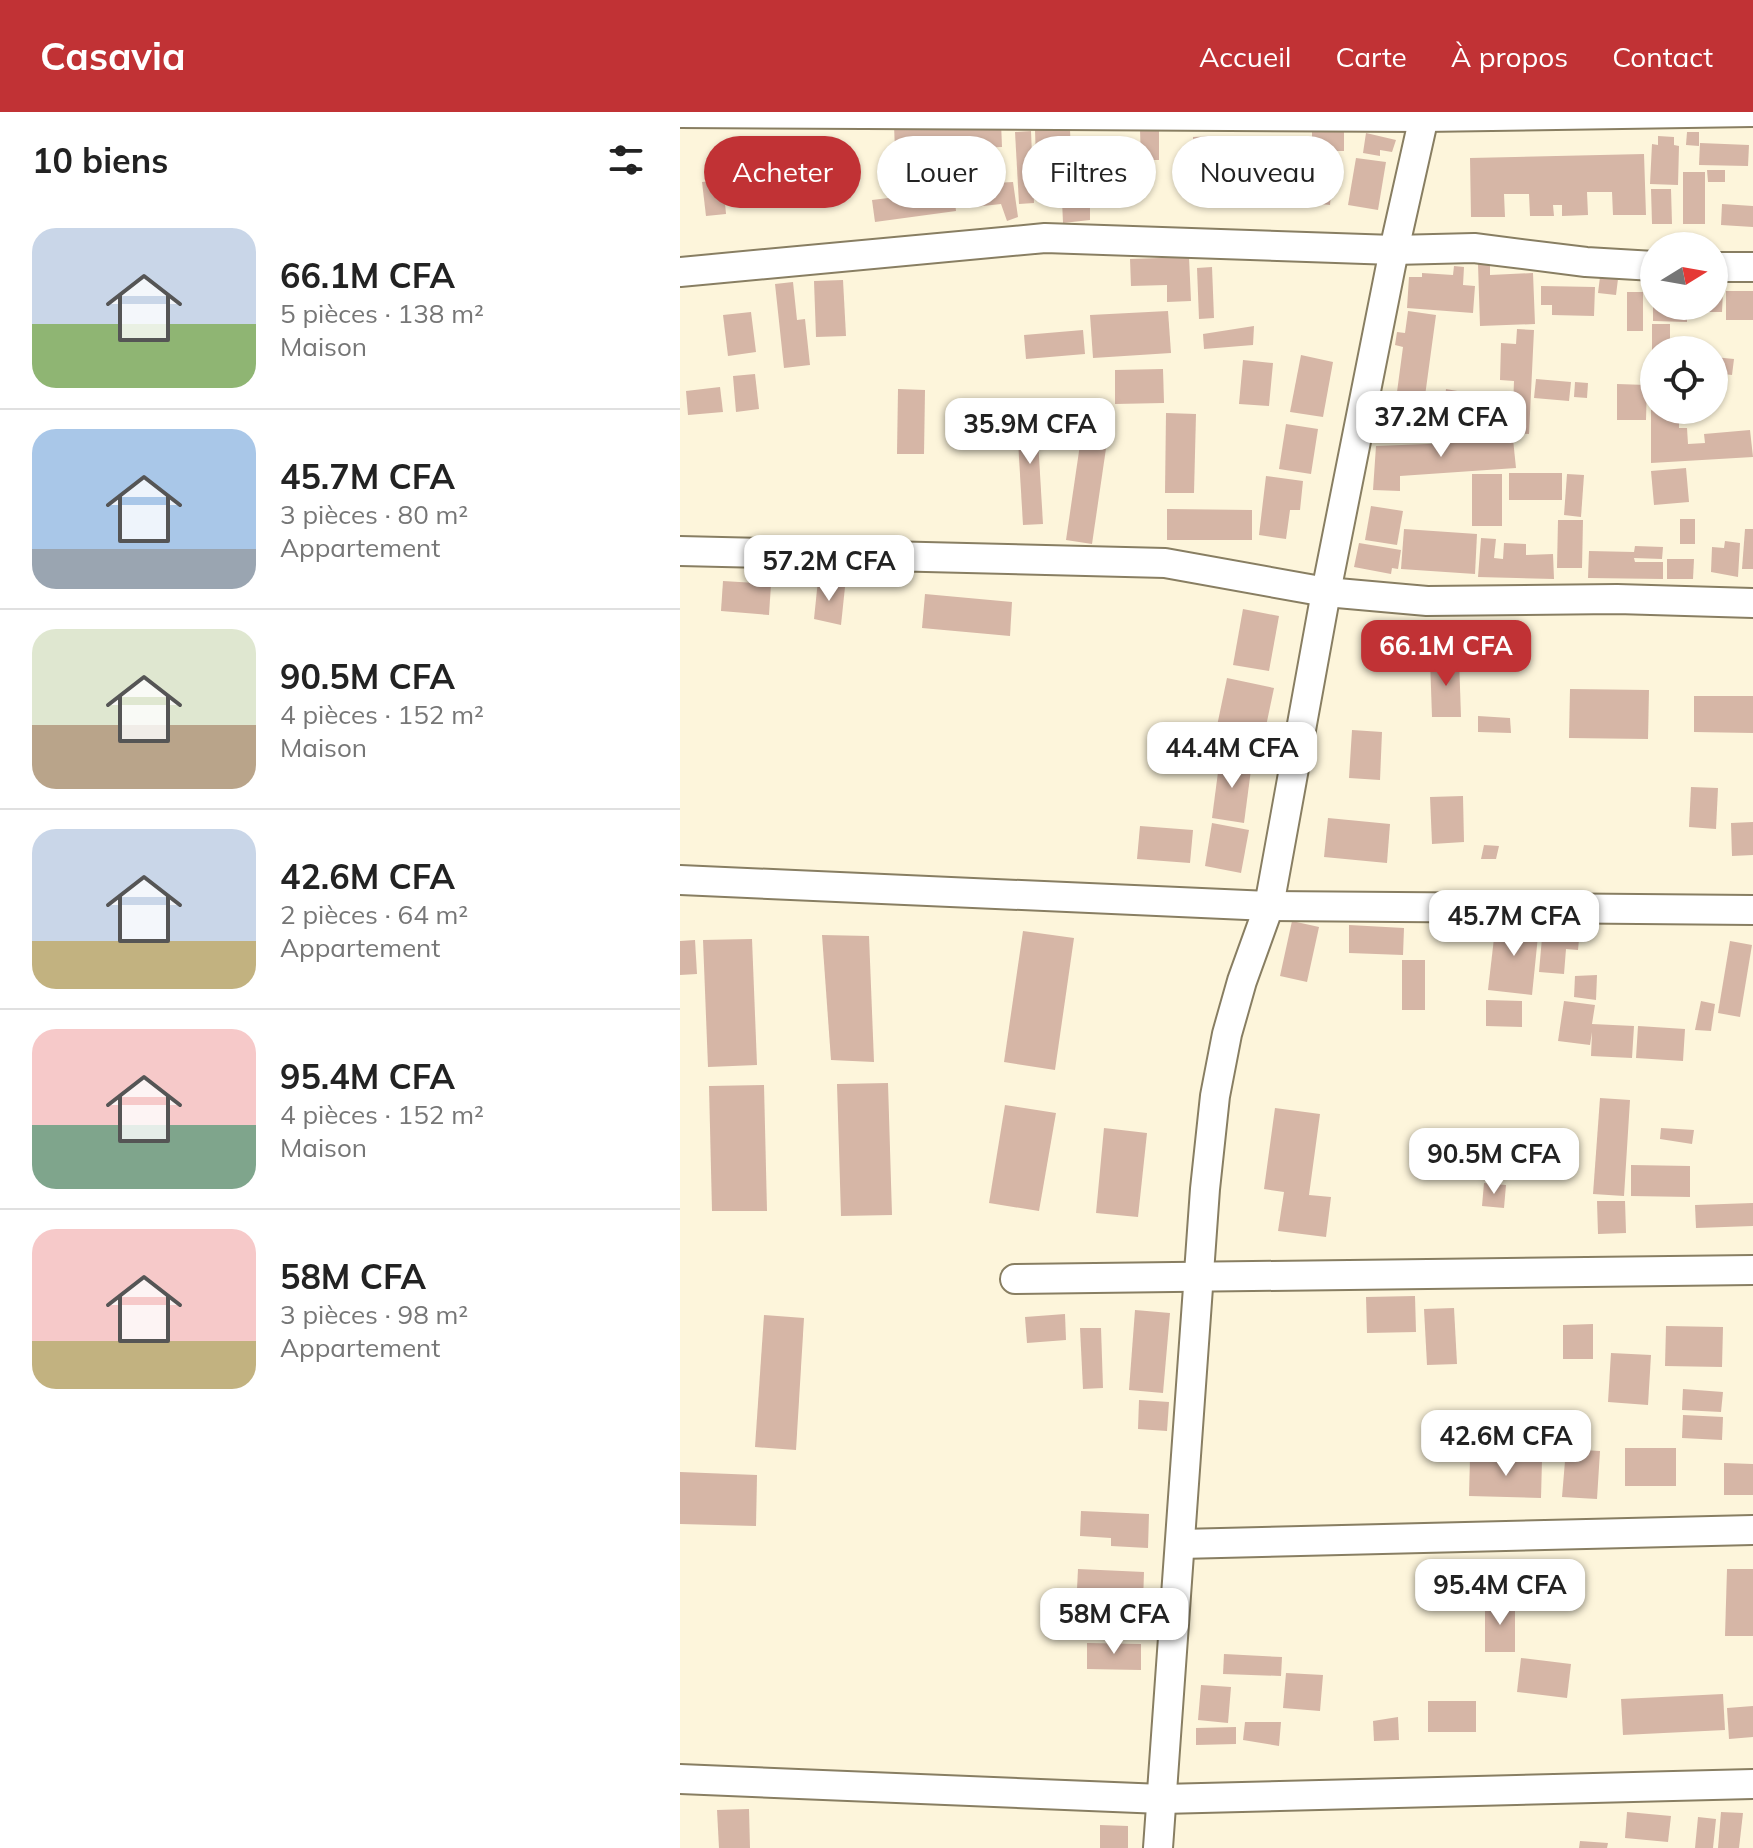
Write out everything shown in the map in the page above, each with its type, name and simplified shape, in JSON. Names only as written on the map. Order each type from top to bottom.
[{"type":"street","points":[[680,113],[1424,115],[1753,112]]},
{"type":"street","points":[[1158,1848],[1215,1096],[1227,1034],[1242,981],[1269,906],[1326,592],[1424,115]]},
{"type":"street","points":[[680,272],[1045,238],[1394,250],[1474,248],[1640,265]]},
{"type":"street","points":[[1728,267],[1753,267]]},
{"type":"street","points":[[680,551],[1165,563],[1326,592],[1427,601],[1617,599],[1753,603]]},
{"type":"street","points":[[680,880],[1269,906],[1753,910]]},
{"type":"street","points":[[1015,1279],[1753,1270]]},
{"type":"street","points":[[1180,1544],[1753,1530]]},
{"type":"street","points":[[680,1779],[1162,1799],[1753,1784]]},
{"type":"building","points":[[1001,122],[1002,136],[894,136],[894,125]]},
{"type":"building","points":[[1312,125],[1344,125],[1344,136],[1312,136]]},
{"type":"building","points":[[1070,129],[1070,136],[1035,136],[1035,130]]},
{"type":"building","points":[[1140,130],[1159,131],[1159,160],[1156,160],[1156,136],[1140,136]]},
{"type":"building","points":[[1031,131],[1031,136],[1022,136],[1022,204],[1019,204],[1015,132]]},
{"type":"building","points":[[1687,132],[1699,132],[1699,146],[1686,145]]},
{"type":"building","points":[[1366,133],[1396,140],[1392,152],[1380,150],[1380,156],[1363,153]]},
{"type":"building","points":[[1658,136],[1674,137],[1674,145],[1679,146],[1678,185],[1650,184],[1652,144],[1658,145]]},
{"type":"building","points":[[1700,143],[1749,145],[1748,166],[1699,165]]},
{"type":"building","points":[[1644,154],[1646,215],[1613,215],[1612,192],[1587,192],[1588,215],[1562,216],[1562,205],[1553,205],[1554,216],[1530,216],[1529,194],[1504,194],[1505,217],[1471,217],[1470,158]]},
{"type":"building","points":[[1356,158],[1386,162],[1378,210],[1348,205]]},
{"type":"building","points":[[1707,170],[1725,170],[1725,182],[1708,182]]},
{"type":"building","points":[[1683,172],[1705,172],[1705,224],[1683,224]]},
{"type":"building","points":[[1006,182],[1013,182],[1018,217],[1007,221],[1002,208],[1006,208]]},
{"type":"building","points":[[1651,189],[1671,189],[1672,224],[1652,224]]},
{"type":"building","points":[[877,199],[877,208],[956,208],[956,211],[875,222],[872,200]]},
{"type":"building","points":[[1722,204],[1753,206],[1753,227],[1721,225]]},
{"type":"building","points":[[705,208],[725,208],[726,214],[706,216]]},
{"type":"building","points":[[1062,208],[1090,208],[1090,220],[1063,223]]},
{"type":"building","points":[[1189,257],[1191,301],[1167,302],[1167,285],[1131,286],[1130,259]]},
{"type":"building","points":[[1478,264],[1490,264],[1490,275],[1533,273],[1535,324],[1480,326]]},
{"type":"building","points":[[1454,266],[1464,267],[1463,285],[1475,286],[1473,313],[1407,308],[1409,277],[1422,277],[1422,273],[1453,275]]},
{"type":"building","points":[[1212,267],[1214,318],[1199,319],[1197,268]]},
{"type":"building","points":[[1600,277],[1618,279],[1616,295],[1598,293]]},
{"type":"building","points":[[843,280],[846,336],[816,337],[814,281]]},
{"type":"building","points":[[793,282],[797,320],[805,319],[810,365],[784,368],[775,284]]},
{"type":"building","points":[[1541,286],[1595,287],[1594,316],[1552,315],[1552,305],[1541,305]]},
{"type":"building","points":[[1728,291],[1753,291],[1753,320],[1728,320]]},
{"type":"building","points":[[1627,292],[1640,292],[1643,331],[1627,331]]},
{"type":"building","points":[[1168,311],[1171,353],[1093,358],[1090,315]]},
{"type":"building","points":[[1408,311],[1436,315],[1425,396],[1445,398],[1446,389],[1463,392],[1462,401],[1490,405],[1487,420],[1395,407],[1403,347],[1395,345],[1397,332],[1405,333]]},
{"type":"building","points":[[751,312],[756,352],[728,356],[723,315]]},
{"type":"building","points":[[1687,320],[1687,322],[1653,321]]},
{"type":"building","points":[[1652,324],[1670,324],[1670,336],[1652,336]]},
{"type":"building","points":[[1254,326],[1253,345],[1204,349],[1203,334]]},
{"type":"building","points":[[1517,329],[1534,330],[1529,434],[1512,433],[1514,381],[1500,380],[1501,343],[1516,344]]},
{"type":"building","points":[[1083,330],[1085,354],[1026,359],[1024,335]]},
{"type":"building","points":[[1301,355],[1333,362],[1323,417],[1290,412]]},
{"type":"building","points":[[1728,358],[1734,359],[1732,375],[1728,375]]},
{"type":"building","points":[[1243,360],[1273,363],[1269,406],[1239,404]]},
{"type":"building","points":[[1163,369],[1164,403],[1115,404],[1115,370]]},
{"type":"building","points":[[755,374],[759,409],[736,412],[733,376]]},
{"type":"building","points":[[1536,379],[1571,382],[1569,401],[1534,398]]},
{"type":"building","points":[[1575,382],[1588,383],[1587,398],[1574,397]]},
{"type":"building","points":[[1617,384],[1640,385],[1640,420],[1617,420]]},
{"type":"building","points":[[720,387],[723,412],[688,415],[686,391]]},
{"type":"building","points":[[898,389],[925,390],[924,454],[897,454]]},
{"type":"building","points":[[1036,406],[1043,524],[1023,525],[1016,407]]},
{"type":"building","points":[[1166,413],[1196,414],[1194,493],[1165,493]]},
{"type":"building","points":[[1083,424],[1109,428],[1092,544],[1066,540]]},
{"type":"building","points":[[1286,424],[1318,429],[1311,474],[1279,469]]},
{"type":"building","points":[[1651,424],[1679,424],[1679,428],[1687,428],[1688,444],[1705,443],[1704,434],[1750,430],[1753,457],[1651,463]]},
{"type":"building","points":[[1472,429],[1473,441],[1513,439],[1516,468],[1400,476],[1400,491],[1373,490],[1376,446],[1452,443],[1452,430]]},
{"type":"building","points":[[1686,468],[1689,502],[1654,505],[1651,471]]},
{"type":"building","points":[[1509,473],[1562,473],[1562,500],[1509,500]]},
{"type":"building","points":[[1472,474],[1502,474],[1502,526],[1472,526]]},
{"type":"building","points":[[1567,474],[1584,475],[1581,517],[1564,515]]},
{"type":"building","points":[[1266,476],[1303,481],[1300,510],[1290,510],[1286,539],[1259,535]]},
{"type":"building","points":[[1371,506],[1403,511],[1397,545],[1365,540]]},
{"type":"building","points":[[1167,509],[1252,510],[1252,540],[1167,540]]},
{"type":"building","points":[[1680,519],[1695,519],[1695,544],[1680,544]]},
{"type":"building","points":[[1558,520],[1583,520],[1582,568],[1557,568]]},
{"type":"building","points":[[1404,529],[1477,534],[1475,574],[1401,569]]},
{"type":"building","points":[[1745,529],[1753,529],[1753,569],[1742,569]]},
{"type":"building","points":[[1481,538],[1496,539],[1494,558],[1503,559],[1504,543],[1526,544],[1526,555],[1553,554],[1554,579],[1478,577]]},
{"type":"building","points":[[1725,541],[1740,543],[1738,577],[1711,572],[1712,547],[1724,548]]},
{"type":"building","points":[[1359,543],[1401,550],[1398,569],[1392,568],[1391,574],[1354,567]]},
{"type":"building","points":[[1635,546],[1663,547],[1662,559],[1634,558],[1635,562],[1663,562],[1663,579],[1588,578],[1589,551],[1634,552]]},
{"type":"building","points":[[1667,559],[1694,559],[1693,579],[1667,579]]},
{"type":"building","points":[[818,580],[845,587],[841,625],[814,619]]},
{"type":"building","points":[[723,581],[771,584],[769,615],[721,611]]},
{"type":"building","points":[[925,594],[1012,602],[1010,636],[922,628]]},
{"type":"building","points":[[1243,609],[1279,616],[1269,671],[1233,665]]},
{"type":"building","points":[[1459,658],[1461,717],[1432,717],[1430,659]]},
{"type":"building","points":[[1227,678],[1274,688],[1260,755],[1213,745]]},
{"type":"building","points":[[1570,689],[1649,690],[1648,739],[1569,738]]},
{"type":"building","points":[[1694,696],[1753,696],[1753,733],[1694,732]]},
{"type":"building","points":[[1478,716],[1510,718],[1511,733],[1478,732]]},
{"type":"building","points":[[1352,730],[1382,732],[1380,780],[1349,778]]},
{"type":"building","points":[[1220,757],[1252,762],[1244,823],[1212,818]]},
{"type":"building","points":[[1691,787],[1718,788],[1716,829],[1689,827]]},
{"type":"building","points":[[1463,796],[1464,842],[1432,844],[1430,797]]},
{"type":"building","points":[[1328,818],[1390,824],[1387,863],[1324,857]]},
{"type":"building","points":[[1753,822],[1753,855],[1732,856],[1731,823]]},
{"type":"building","points":[[1212,823],[1249,830],[1241,873],[1205,866]]},
{"type":"building","points":[[1140,826],[1193,830],[1190,863],[1137,859]]},
{"type":"building","points":[[1484,845],[1499,846],[1496,859],[1481,859]]},
{"type":"building","points":[[1292,921],[1319,927],[1307,982],[1280,976]]},
{"type":"building","points":[[1496,921],[1539,926],[1532,995],[1488,990]]},
{"type":"building","points":[[1349,925],[1404,928],[1403,955],[1349,953]]},
{"type":"building","points":[[1543,926],[1580,929],[1578,950],[1566,949],[1564,974],[1539,972]]},
{"type":"building","points":[[1023,931],[1074,938],[1055,1070],[1004,1062]]},
{"type":"building","points":[[822,935],[869,936],[874,1062],[831,1060]]},
{"type":"building","points":[[752,939],[757,1065],[708,1067],[703,940]]},
{"type":"building","points":[[695,940],[697,974],[680,975],[680,941]]},
{"type":"building","points":[[1730,941],[1752,945],[1740,1017],[1718,1013]]},
{"type":"building","points":[[1402,960],[1425,960],[1425,1010],[1402,1010]]},
{"type":"building","points":[[1597,975],[1596,1000],[1574,997],[1575,976]]},
{"type":"building","points":[[1486,1000],[1522,1001],[1522,1027],[1486,1026]]},
{"type":"building","points":[[1564,1001],[1595,1005],[1592,1024],[1634,1026],[1632,1058],[1591,1056],[1592,1032],[1590,1045],[1558,1041]]},
{"type":"building","points":[[1701,1001],[1715,1004],[1711,1031],[1695,1030]]},
{"type":"building","points":[[1638,1026],[1685,1029],[1683,1061],[1636,1058]]},
{"type":"building","points":[[888,1083],[892,1215],[841,1216],[837,1084]]},
{"type":"building","points":[[764,1085],[767,1211],[712,1211],[709,1086]]},
{"type":"building","points":[[1600,1098],[1630,1100],[1624,1196],[1593,1194]]},
{"type":"building","points":[[1005,1105],[1056,1113],[1039,1211],[989,1203]]},
{"type":"building","points":[[1275,1108],[1320,1114],[1309,1195],[1331,1197],[1326,1237],[1278,1231],[1284,1192],[1264,1189]]},
{"type":"building","points":[[1104,1128],[1147,1133],[1138,1217],[1096,1213]]},
{"type":"building","points":[[1661,1128],[1694,1130],[1692,1144],[1660,1139]]},
{"type":"building","points":[[1489,1136],[1517,1138],[1514,1177],[1486,1176]]},
{"type":"building","points":[[1631,1165],[1690,1166],[1690,1197],[1631,1196]]},
{"type":"building","points":[[1484,1183],[1506,1185],[1504,1208],[1482,1206]]},
{"type":"building","points":[[1597,1201],[1625,1201],[1626,1233],[1598,1234]]},
{"type":"building","points":[[1753,1203],[1753,1226],[1696,1228],[1695,1205]]},
{"type":"building","points":[[1415,1296],[1416,1332],[1367,1333],[1366,1297]]},
{"type":"building","points":[[1454,1308],[1457,1364],[1427,1365],[1424,1309]]},
{"type":"building","points":[[1135,1310],[1170,1313],[1163,1393],[1129,1390]]},
{"type":"building","points":[[1065,1314],[1066,1340],[1027,1343],[1025,1317]]},
{"type":"building","points":[[764,1315],[804,1318],[796,1450],[755,1447]]},
{"type":"building","points":[[1593,1324],[1593,1359],[1563,1359],[1563,1325]]},
{"type":"building","points":[[1666,1326],[1723,1327],[1722,1367],[1665,1366]]},
{"type":"building","points":[[1080,1328],[1101,1328],[1103,1388],[1083,1389]]},
{"type":"building","points":[[1611,1353],[1651,1355],[1648,1405],[1608,1402]]},
{"type":"building","points":[[1683,1389],[1723,1392],[1721,1412],[1682,1410]]},
{"type":"building","points":[[1139,1400],[1169,1402],[1167,1431],[1138,1429]]},
{"type":"building","points":[[1683,1415],[1723,1417],[1722,1440],[1682,1438]]},
{"type":"building","points":[[1625,1448],[1676,1448],[1676,1486],[1625,1486]]},
{"type":"building","points":[[1566,1449],[1600,1451],[1597,1499],[1562,1497]]},
{"type":"building","points":[[1470,1458],[1542,1460],[1541,1498],[1469,1496]]},
{"type":"building","points":[[1724,1463],[1753,1464],[1753,1495],[1724,1495]]},
{"type":"building","points":[[680,1472],[757,1475],[756,1526],[680,1524]]},
{"type":"building","points":[[1081,1511],[1149,1514],[1148,1548],[1111,1546],[1111,1538],[1080,1536]]},
{"type":"building","points":[[1456,1563],[1500,1563],[1500,1594],[1457,1594]]},
{"type":"building","points":[[1078,1569],[1144,1572],[1142,1632],[1075,1630]]},
{"type":"building","points":[[1727,1569],[1753,1569],[1753,1636],[1725,1636]]},
{"type":"building","points":[[1523,1572],[1575,1573],[1575,1607],[1523,1606]]},
{"type":"building","points":[[1485,1602],[1515,1602],[1515,1652],[1485,1652]]},
{"type":"building","points":[[1087,1643],[1141,1644],[1141,1670],[1087,1669]]},
{"type":"building","points":[[1224,1654],[1282,1657],[1281,1676],[1223,1674]]},
{"type":"building","points":[[1521,1658],[1571,1664],[1567,1698],[1517,1692]]},
{"type":"building","points":[[1286,1673],[1323,1675],[1320,1711],[1283,1708]]},
{"type":"building","points":[[1201,1685],[1231,1687],[1228,1723],[1198,1720]]},
{"type":"building","points":[[1723,1694],[1725,1730],[1623,1735],[1621,1699]]},
{"type":"building","points":[[1428,1701],[1476,1701],[1476,1732],[1428,1732]]},
{"type":"building","points":[[1753,1706],[1753,1737],[1729,1739],[1727,1708]]},
{"type":"building","points":[[1398,1717],[1399,1740],[1374,1741],[1373,1721]]},
{"type":"building","points":[[1245,1722],[1281,1722],[1279,1746],[1243,1740]]},
{"type":"building","points":[[1236,1727],[1236,1744],[1196,1745],[1196,1728]]},
{"type":"building","points":[[749,1809],[750,1848],[719,1848],[717,1810]]},
{"type":"building","points":[[1627,1812],[1671,1816],[1668,1842],[1625,1838]]},
{"type":"building","points":[[1721,1812],[1743,1813],[1739,1848],[1718,1848]]},
{"type":"building","points":[[1698,1817],[1716,1819],[1713,1848],[1695,1848]]},
{"type":"building","points":[[1100,1825],[1128,1826],[1128,1848],[1100,1848]]},
{"type":"building","points":[[1580,1841],[1608,1843],[1607,1848],[1579,1848]]}]
